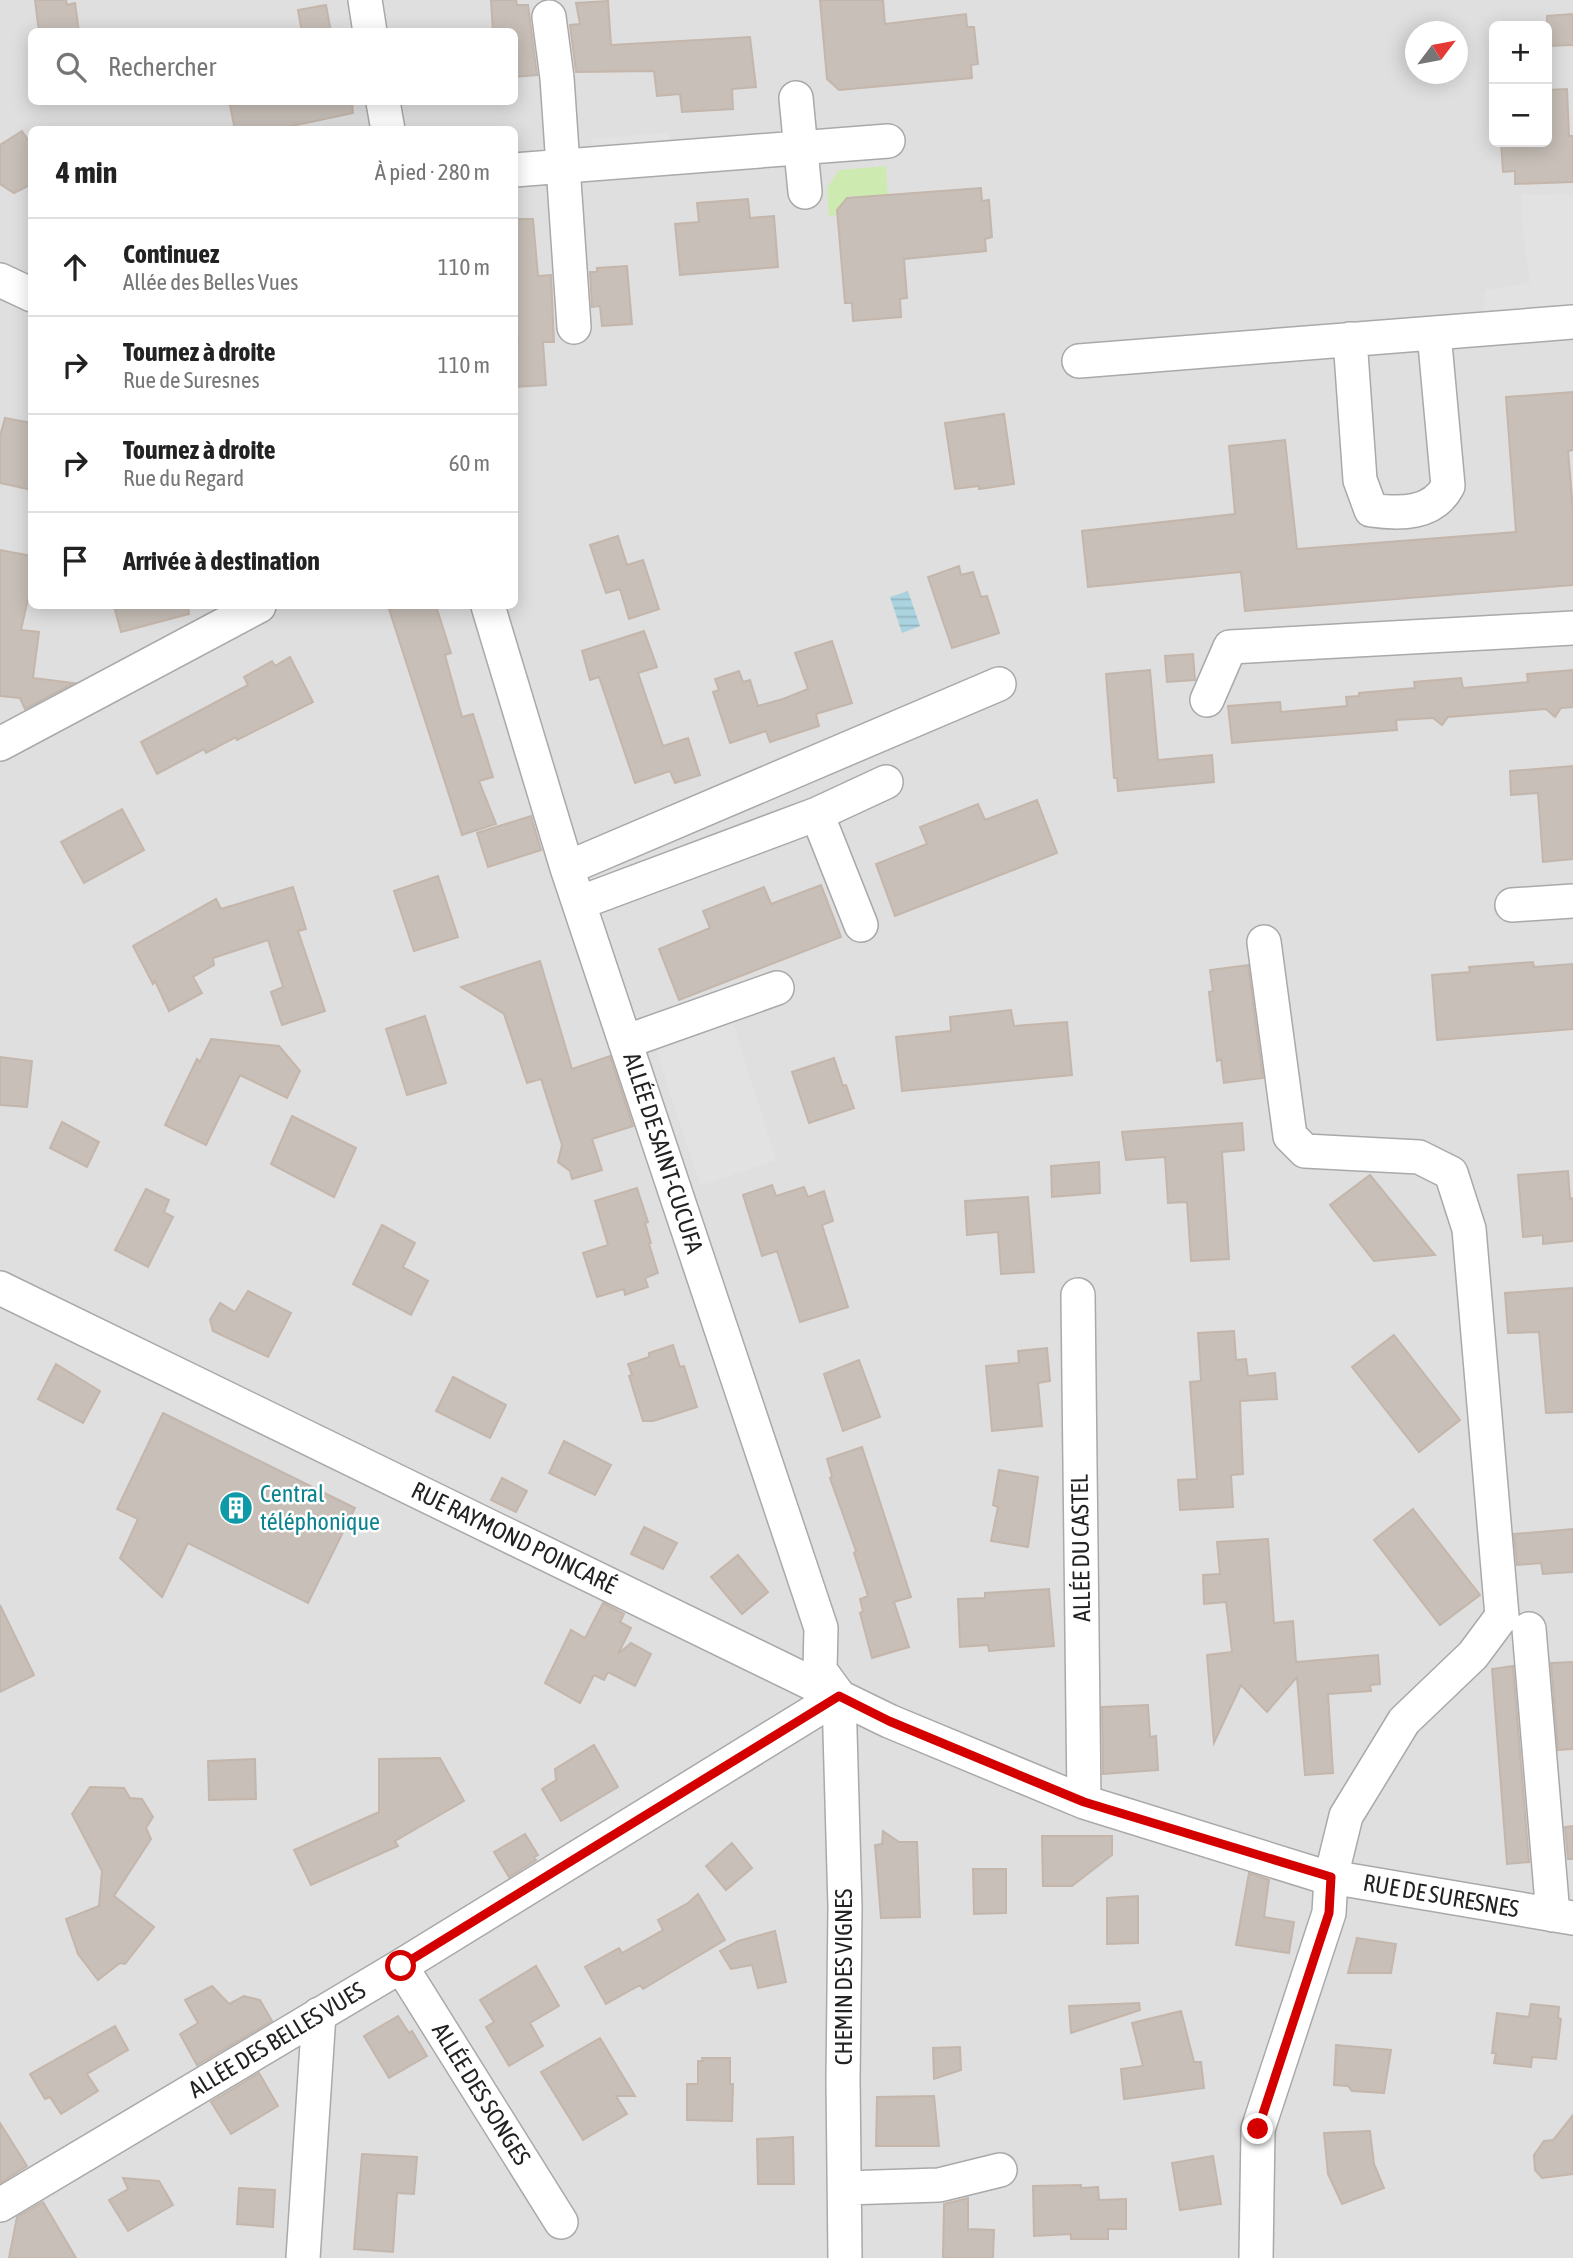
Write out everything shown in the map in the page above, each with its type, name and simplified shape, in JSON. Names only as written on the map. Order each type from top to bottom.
[{"type":"street","points":[[365,0],[369,28]]},
{"type":"street","points":[[549,17],[557,78],[574,327]]},
{"type":"street","points":[[796,98],[805,192]]},
{"type":"street","points":[[384,105],[387,126]]},
{"type":"street","points":[[518,170],[888,141]]},
{"type":"street","points":[[0,280],[28,293]]},
{"type":"street","points":[[1079,361],[1573,322]]},
{"type":"street","points":[[1350,339],[1360,480],[1371,510],[1399,514],[1441,499],[1448,486],[1434,333]]},
{"type":"street","points":[[0,744],[253,609]]},
{"type":"street","name":"ALLÉE DE SAINT-CUCUFA","points":[[489,609],[567,868],[821,1628],[820,1670],[839,1696]]},
{"type":"street","points":[[1207,700],[1230,647],[1573,628]]},
{"type":"street","points":[[567,868],[999,684]]},
{"type":"street","points":[[579,903],[817,814],[886,782]]},
{"type":"street","points":[[817,814],[861,925]]},
{"type":"street","points":[[1512,905],[1573,901]]},
{"type":"street","points":[[1256,2258],[1258,2129],[1326,1925],[1331,1877],[1346,1816],[1405,1721],[1473,1655],[1502,1616],[1469,1229],[1451,1173],[1419,1157],[1306,1151],[1290,1136],[1264,942]]},
{"type":"street","points":[[625,1042],[777,988]]},
{"type":"street","name":"RUE RAYMOND POINCARÉ","points":[[0,1288],[839,1696]]},
{"type":"street","name":"ALLÉE DU CASTEL","points":[[1077,1295],[1084,1802]]},
{"type":"street","points":[[1529,1629],[1563,1917]]},
{"type":"street","name":"RUE DE SURESNES","points":[[839,1696],[889,1721],[1084,1802],[1331,1877],[1563,1917]]},
{"type":"street","name":"CHEMIN DES VIGNES","points":[[839,1696],[845,1907],[845,2258]]},
{"type":"street","name":"ALLÉE DES BELLES VUES","points":[[0,2205],[401,1966],[839,1696]]},
{"type":"street","name":"ALLÉE DES SONGES","points":[[401,1966],[561,2222]]},
{"type":"street","points":[[303,2258],[319,2014]]},
{"type":"street","points":[[845,2188],[939,2185],[1000,2170]]},
{"type":"shaded area","points":[[0,0],[1573,0],[1573,2258],[0,2258]]},
{"type":"shaded area","points":[[669,132],[672,146],[593,154],[591,139]]},
{"type":"shaded area","points":[[1573,194],[1573,307],[1483,316],[1485,290],[1530,283],[1521,195]]},
{"type":"shaded area","points":[[730,1013],[776,1160],[700,1186],[653,1040]]},
{"type":"green space","points":[[886,166],[888,195],[854,198],[850,195],[835,213],[838,215],[829,216],[827,188],[839,170]]},
{"type":"water","points":[[908,591],[920,626],[902,633],[890,597]]},
{"type":"building","points":[[35,0],[66,0],[67,5],[75,3],[78,28],[38,28]]},
{"type":"building","points":[[491,0],[516,0],[517,5],[528,5],[537,75],[518,77],[518,28],[493,28]]},
{"type":"building","points":[[820,0],[883,0],[885,24],[966,14],[967,27],[974,27],[978,64],[971,65],[972,78],[839,90],[827,79]]},
{"type":"building","points":[[608,1],[611,45],[750,37],[756,87],[732,89],[733,109],[682,112],[680,94],[657,96],[654,71],[576,72],[570,25],[580,24],[576,3]]},
{"type":"building","points":[[326,5],[330,28],[301,28],[298,10]]},
{"type":"building","points":[[1573,14],[1573,45],[1552,46],[1552,21],[1547,21],[1547,16]]},
{"type":"building","points":[[1567,89],[1569,136],[1573,136],[1573,182],[1515,184],[1515,171],[1503,172],[1501,147],[1552,147],[1552,90]]},
{"type":"building","points":[[230,105],[352,105],[353,113],[292,126],[234,126]]},
{"type":"building","points":[[22,131],[28,140],[28,186],[14,193],[0,184],[0,145]]},
{"type":"building","points":[[981,188],[982,201],[989,200],[992,237],[985,239],[986,251],[904,259],[907,298],[900,299],[901,317],[853,321],[852,303],[845,303],[837,210],[847,198]]},
{"type":"building","points":[[748,199],[750,218],[774,216],[778,267],[680,275],[675,224],[699,222],[697,203]]},
{"type":"building","points":[[518,219],[533,219],[538,276],[551,275],[554,342],[543,342],[546,385],[518,387]]},
{"type":"building","points":[[627,266],[632,324],[602,326],[600,306],[592,307],[590,272],[597,272],[597,268]]},
{"type":"building","points":[[1573,392],[1573,450],[1568,451],[1573,510],[1573,585],[1245,611],[1241,572],[1088,587],[1082,531],[1235,514],[1229,446],[1285,440],[1297,549],[1516,532],[1506,397]]},
{"type":"building","points":[[1004,414],[1014,484],[955,489],[945,423]]},
{"type":"building","points":[[5,418],[28,422],[28,489],[0,483],[0,436]]},
{"type":"building","points":[[618,536],[627,565],[643,560],[659,609],[629,619],[620,589],[606,593],[590,545]]},
{"type":"building","points":[[0,550],[28,555],[28,599],[21,630],[39,632],[33,678],[74,683],[25,709],[20,698],[0,696]]},
{"type":"building","points":[[959,566],[961,575],[973,572],[981,597],[987,596],[999,633],[952,648],[928,577]]},
{"type":"building","points":[[115,609],[188,609],[189,614],[121,632]]},
{"type":"building","points":[[389,609],[437,609],[451,653],[445,655],[462,717],[473,714],[493,777],[479,781],[496,824],[462,835]]},
{"type":"building","points":[[644,631],[657,667],[638,673],[663,746],[688,738],[700,775],[675,783],[670,771],[635,783],[599,677],[590,680],[582,651]]},
{"type":"building","points":[[832,641],[852,703],[816,714],[819,726],[770,742],[766,731],[730,743],[713,692],[719,690],[715,679],[739,671],[743,682],[750,680],[758,706],[783,699],[808,689],[795,653]]},
{"type":"building","points":[[1193,654],[1195,680],[1167,682],[1165,656]]},
{"type":"building","points":[[290,657],[313,702],[237,740],[236,737],[206,753],[204,749],[157,774],[141,742],[248,685],[244,677],[272,661],[275,666]]},
{"type":"building","points":[[1150,670],[1158,760],[1212,755],[1214,782],[1118,791],[1117,778],[1114,778],[1106,674]]},
{"type":"building","points":[[1573,670],[1573,707],[1561,708],[1555,717],[1546,709],[1448,717],[1442,725],[1433,718],[1396,720],[1397,730],[1232,743],[1228,706],[1280,702],[1281,712],[1347,706],[1346,697],[1359,696],[1359,693],[1415,688],[1414,682],[1461,678],[1463,688],[1528,682],[1527,674]]},
{"type":"building","points":[[1573,766],[1573,859],[1543,862],[1538,793],[1511,795],[1510,771]]},
{"type":"building","points":[[1037,800],[1057,853],[895,916],[876,864],[927,844],[920,827],[978,804],[985,820]]},
{"type":"building","points":[[122,809],[144,850],[84,883],[61,842]]},
{"type":"building","points":[[531,816],[541,850],[488,867],[477,833]]},
{"type":"building","points":[[438,876],[458,937],[414,951],[394,891]]},
{"type":"building","points":[[821,885],[841,937],[679,1000],[659,949],[710,928],[703,911],[764,887],[771,904]]},
{"type":"building","points":[[293,887],[306,929],[298,931],[325,1011],[282,1025],[271,992],[283,987],[268,940],[213,958],[214,965],[193,977],[202,993],[169,1011],[155,981],[153,984],[133,946],[216,899],[221,909]]},
{"type":"building","points":[[540,961],[572,1069],[610,1056],[633,1126],[592,1139],[602,1170],[572,1179],[570,1171],[558,1162],[562,1145],[541,1079],[527,1083],[504,1014],[461,987]]},
{"type":"building","points":[[1533,962],[1534,967],[1573,964],[1573,1029],[1437,1040],[1432,975],[1470,972],[1469,967]]},
{"type":"building","points":[[1248,965],[1263,1078],[1224,1083],[1221,1059],[1217,1061],[1209,992],[1213,991],[1210,970]]},
{"type":"building","points":[[1011,1010],[1014,1026],[1067,1022],[1072,1075],[902,1091],[896,1037],[951,1031],[950,1017]]},
{"type":"building","points":[[425,1016],[446,1083],[407,1095],[386,1029]]},
{"type":"building","points":[[211,1039],[279,1046],[300,1071],[287,1098],[240,1075],[206,1145],[165,1125],[197,1059],[200,1062]]},
{"type":"building","points":[[0,1057],[32,1061],[27,1107],[0,1105]]},
{"type":"building","points":[[834,1058],[854,1108],[809,1123],[792,1072]]},
{"type":"building","points":[[292,1116],[356,1148],[334,1197],[271,1164]]},
{"type":"building","points":[[62,1122],[99,1142],[87,1167],[50,1148]]},
{"type":"building","points":[[1242,1123],[1244,1150],[1222,1152],[1229,1259],[1191,1261],[1187,1202],[1168,1203],[1165,1157],[1126,1160],[1122,1132]]},
{"type":"building","points":[[1099,1162],[1100,1193],[1052,1197],[1051,1166]]},
{"type":"building","points":[[1568,1171],[1570,1199],[1573,1198],[1573,1241],[1543,1244],[1543,1235],[1523,1237],[1518,1175]]},
{"type":"building","points":[[1370,1175],[1435,1255],[1374,1261],[1330,1205]]},
{"type":"building","points":[[772,1185],[776,1196],[804,1187],[808,1197],[824,1191],[833,1221],[822,1225],[848,1307],[800,1322],[777,1251],[762,1256],[743,1195]]},
{"type":"building","points":[[637,1188],[648,1222],[645,1223],[651,1243],[649,1244],[658,1273],[645,1278],[648,1287],[625,1295],[624,1289],[597,1297],[583,1253],[608,1245],[595,1201]]},
{"type":"building","points":[[146,1189],[169,1200],[164,1212],[173,1217],[148,1267],[115,1250]]},
{"type":"building","points":[[1028,1197],[1034,1272],[1001,1274],[998,1232],[967,1235],[965,1201]]},
{"type":"building","points":[[382,1225],[415,1243],[403,1267],[428,1281],[411,1315],[353,1284]]},
{"type":"building","points":[[1573,1288],[1573,1412],[1546,1413],[1539,1332],[1508,1333],[1505,1293]]},
{"type":"building","points":[[248,1291],[291,1313],[268,1357],[213,1331],[210,1320],[220,1303],[235,1312]]},
{"type":"building","points":[[1234,1331],[1236,1360],[1246,1359],[1248,1376],[1275,1373],[1277,1399],[1240,1401],[1243,1474],[1231,1475],[1233,1507],[1180,1510],[1178,1480],[1197,1479],[1190,1382],[1201,1381],[1198,1333]]},
{"type":"building","points":[[1394,1335],[1460,1420],[1419,1452],[1352,1367]]},
{"type":"building","points":[[673,1345],[680,1367],[684,1366],[697,1407],[653,1421],[643,1421],[628,1364]]},
{"type":"building","points":[[1047,1348],[1050,1381],[1038,1383],[1042,1426],[992,1431],[986,1366],[1019,1363],[1018,1351]]},
{"type":"building","points":[[859,1360],[880,1417],[843,1431],[824,1374]]},
{"type":"building","points":[[56,1364],[100,1391],[83,1423],[38,1399]]},
{"type":"building","points":[[453,1377],[506,1405],[490,1438],[436,1411]]},
{"type":"building","name":"Central téléphonique","points":[[163,1413],[355,1508],[308,1603],[188,1543],[162,1597],[120,1558],[138,1519],[117,1509]]},
{"type":"building","points":[[564,1441],[611,1465],[595,1495],[549,1473]]},
{"type":"building","points":[[862,1447],[911,1597],[894,1602],[909,1647],[872,1658],[860,1613],[863,1611],[860,1599],[868,1596],[854,1553],[856,1551],[830,1478],[832,1476],[827,1459]]},
{"type":"building","points":[[999,1470],[1038,1477],[1028,1547],[991,1541],[998,1507],[993,1505]]},
{"type":"building","points":[[502,1478],[527,1491],[516,1512],[491,1500]]},
{"type":"building","points":[[1413,1509],[1480,1595],[1440,1625],[1374,1540]]},
{"type":"building","points":[[644,1527],[677,1543],[663,1569],[631,1554]]},
{"type":"building","points":[[1573,1529],[1573,1572],[1543,1574],[1541,1563],[1517,1565],[1514,1534]]},
{"type":"building","points":[[1268,1539],[1274,1623],[1293,1621],[1296,1662],[1378,1655],[1380,1684],[1370,1685],[1371,1691],[1328,1694],[1333,1773],[1305,1775],[1297,1677],[1267,1712],[1241,1685],[1214,1743],[1207,1655],[1232,1652],[1226,1602],[1204,1604],[1203,1575],[1220,1574],[1217,1542]]},
{"type":"building","points":[[738,1555],[768,1592],[742,1614],[711,1577]]},
{"type":"building","points":[[1049,1589],[1054,1646],[989,1651],[988,1645],[960,1647],[958,1599],[985,1598],[985,1593]]},
{"type":"building","points":[[603,1603],[624,1614],[620,1622],[631,1628],[618,1654],[631,1643],[651,1654],[635,1686],[608,1672],[604,1680],[594,1675],[580,1703],[545,1683],[571,1630],[585,1638]]},
{"type":"building","points":[[0,1605],[34,1675],[0,1692]]},
{"type":"building","points":[[1573,1662],[1573,1749],[1558,1750],[1551,1663]]},
{"type":"building","points":[[1513,1666],[1529,1862],[1507,1864],[1492,1669]]},
{"type":"building","points":[[1148,1705],[1150,1737],[1156,1736],[1158,1770],[1103,1774],[1102,1707]]},
{"type":"building","points":[[594,1745],[618,1787],[561,1821],[542,1789],[556,1780],[555,1769]]},
{"type":"building","points":[[440,1758],[464,1801],[395,1841],[398,1846],[311,1885],[294,1850],[379,1812],[379,1759]]},
{"type":"building","points":[[255,1759],[256,1799],[209,1800],[208,1761]]},
{"type":"building","points":[[90,1787],[124,1788],[130,1798],[142,1799],[153,1817],[146,1828],[151,1839],[114,1896],[154,1927],[125,1964],[120,1963],[98,1980],[78,1954],[66,1919],[99,1906],[102,1871],[72,1814]]},
{"type":"building","points":[[1573,1826],[1573,1859],[1568,1859],[1565,1827]]},
{"type":"building","points":[[883,1831],[899,1842],[917,1842],[920,1917],[881,1918],[875,1845],[882,1844]]},
{"type":"building","points":[[525,1834],[538,1855],[534,1857],[536,1860],[509,1877],[494,1852]]},
{"type":"building","points":[[1042,1836],[1112,1836],[1112,1855],[1072,1886],[1043,1886]]},
{"type":"building","points":[[732,1843],[752,1868],[726,1890],[706,1866]]},
{"type":"building","points":[[973,1869],[1006,1869],[1006,1913],[974,1914]]},
{"type":"building","points":[[1249,1873],[1269,1880],[1264,1917],[1294,1922],[1289,1953],[1236,1945]]},
{"type":"building","points":[[698,1894],[725,1940],[643,1989],[640,1985],[606,2004],[585,1967],[619,1948],[622,1953],[663,1930],[658,1920]]},
{"type":"building","points":[[1138,1896],[1138,1943],[1107,1944],[1107,1898]]},
{"type":"building","points":[[775,1931],[786,1982],[758,1988],[752,1965],[731,1969],[720,1951],[738,1941]]},
{"type":"building","points":[[1357,1938],[1396,1944],[1391,1973],[1348,1973]]},
{"type":"building","points":[[536,1966],[559,2006],[530,2023],[543,2046],[509,2066],[486,2027],[494,2022],[480,2000]]},
{"type":"building","points":[[212,1986],[229,2004],[244,1996],[260,2000],[272,2021],[197,2065],[180,2034],[198,2023],[185,2000]]},
{"type":"building","points":[[1139,2003],[1140,2010],[1071,2033],[1069,2006]]},
{"type":"building","points":[[1531,2004],[1559,2007],[1558,2018],[1561,2019],[1556,2059],[1532,2057],[1531,2067],[1494,2063],[1496,2053],[1492,2053],[1497,2013],[1529,2017]]},
{"type":"building","points":[[1181,2011],[1194,2062],[1201,2062],[1204,2088],[1124,2099],[1121,2069],[1143,2066],[1132,2023]]},
{"type":"building","points":[[398,2016],[409,2033],[412,2031],[427,2056],[389,2078],[364,2036]]},
{"type":"building","points":[[115,2026],[128,2050],[87,2074],[98,2091],[61,2114],[50,2097],[45,2099],[30,2074]]},
{"type":"building","points":[[600,2038],[635,2096],[616,2096],[627,2114],[583,2140],[541,2072]]},
{"type":"building","points":[[1336,2045],[1391,2050],[1384,2093],[1352,2091],[1348,2086],[1334,2085]]},
{"type":"building","points":[[960,2047],[961,2070],[934,2079],[933,2048]]},
{"type":"building","points":[[702,2058],[730,2058],[730,2084],[733,2084],[732,2121],[687,2120],[687,2084],[698,2084],[698,2061],[703,2061]]},
{"type":"building","points":[[259,2073],[278,2106],[231,2134],[211,2102]]},
{"type":"building","points":[[934,2096],[939,2146],[876,2146],[877,2097]]},
{"type":"building","points":[[1573,2115],[1573,2174],[1542,2178],[1535,2170],[1534,2155],[1544,2141],[1553,2140]]},
{"type":"building","points":[[0,2123],[27,2166],[0,2183]]},
{"type":"building","points":[[1370,2131],[1374,2164],[1384,2188],[1342,2204],[1328,2174],[1324,2133]]},
{"type":"building","points":[[793,2137],[794,2184],[758,2184],[757,2139]]},
{"type":"building","points":[[362,2154],[417,2157],[414,2194],[397,2193],[393,2252],[354,2249]]},
{"type":"building","points":[[1213,2156],[1221,2204],[1180,2210],[1172,2163]]},
{"type":"building","points":[[123,2178],[159,2181],[173,2205],[128,2231],[109,2200],[128,2189]]},
{"type":"building","points":[[1081,2185],[1081,2188],[1098,2187],[1099,2200],[1126,2199],[1126,2229],[1108,2229],[1108,2239],[1071,2239],[1071,2234],[1034,2236],[1033,2186]]},
{"type":"building","points":[[239,2188],[275,2190],[273,2227],[237,2224]]},
{"type":"building","points":[[968,2198],[968,2229],[994,2230],[993,2258],[943,2258],[944,2204]]},
{"type":"building","points":[[43,2202],[76,2258],[9,2258],[17,2217]]},
{"type":"place","name":"Central téléphonique","points":[[236,1508]]},
{"type":"route","points":[[401,1966],[839,1696],[889,1721],[1084,1802],[1331,1877],[1329,1913],[1312,1972],[1258,2129]]}]
